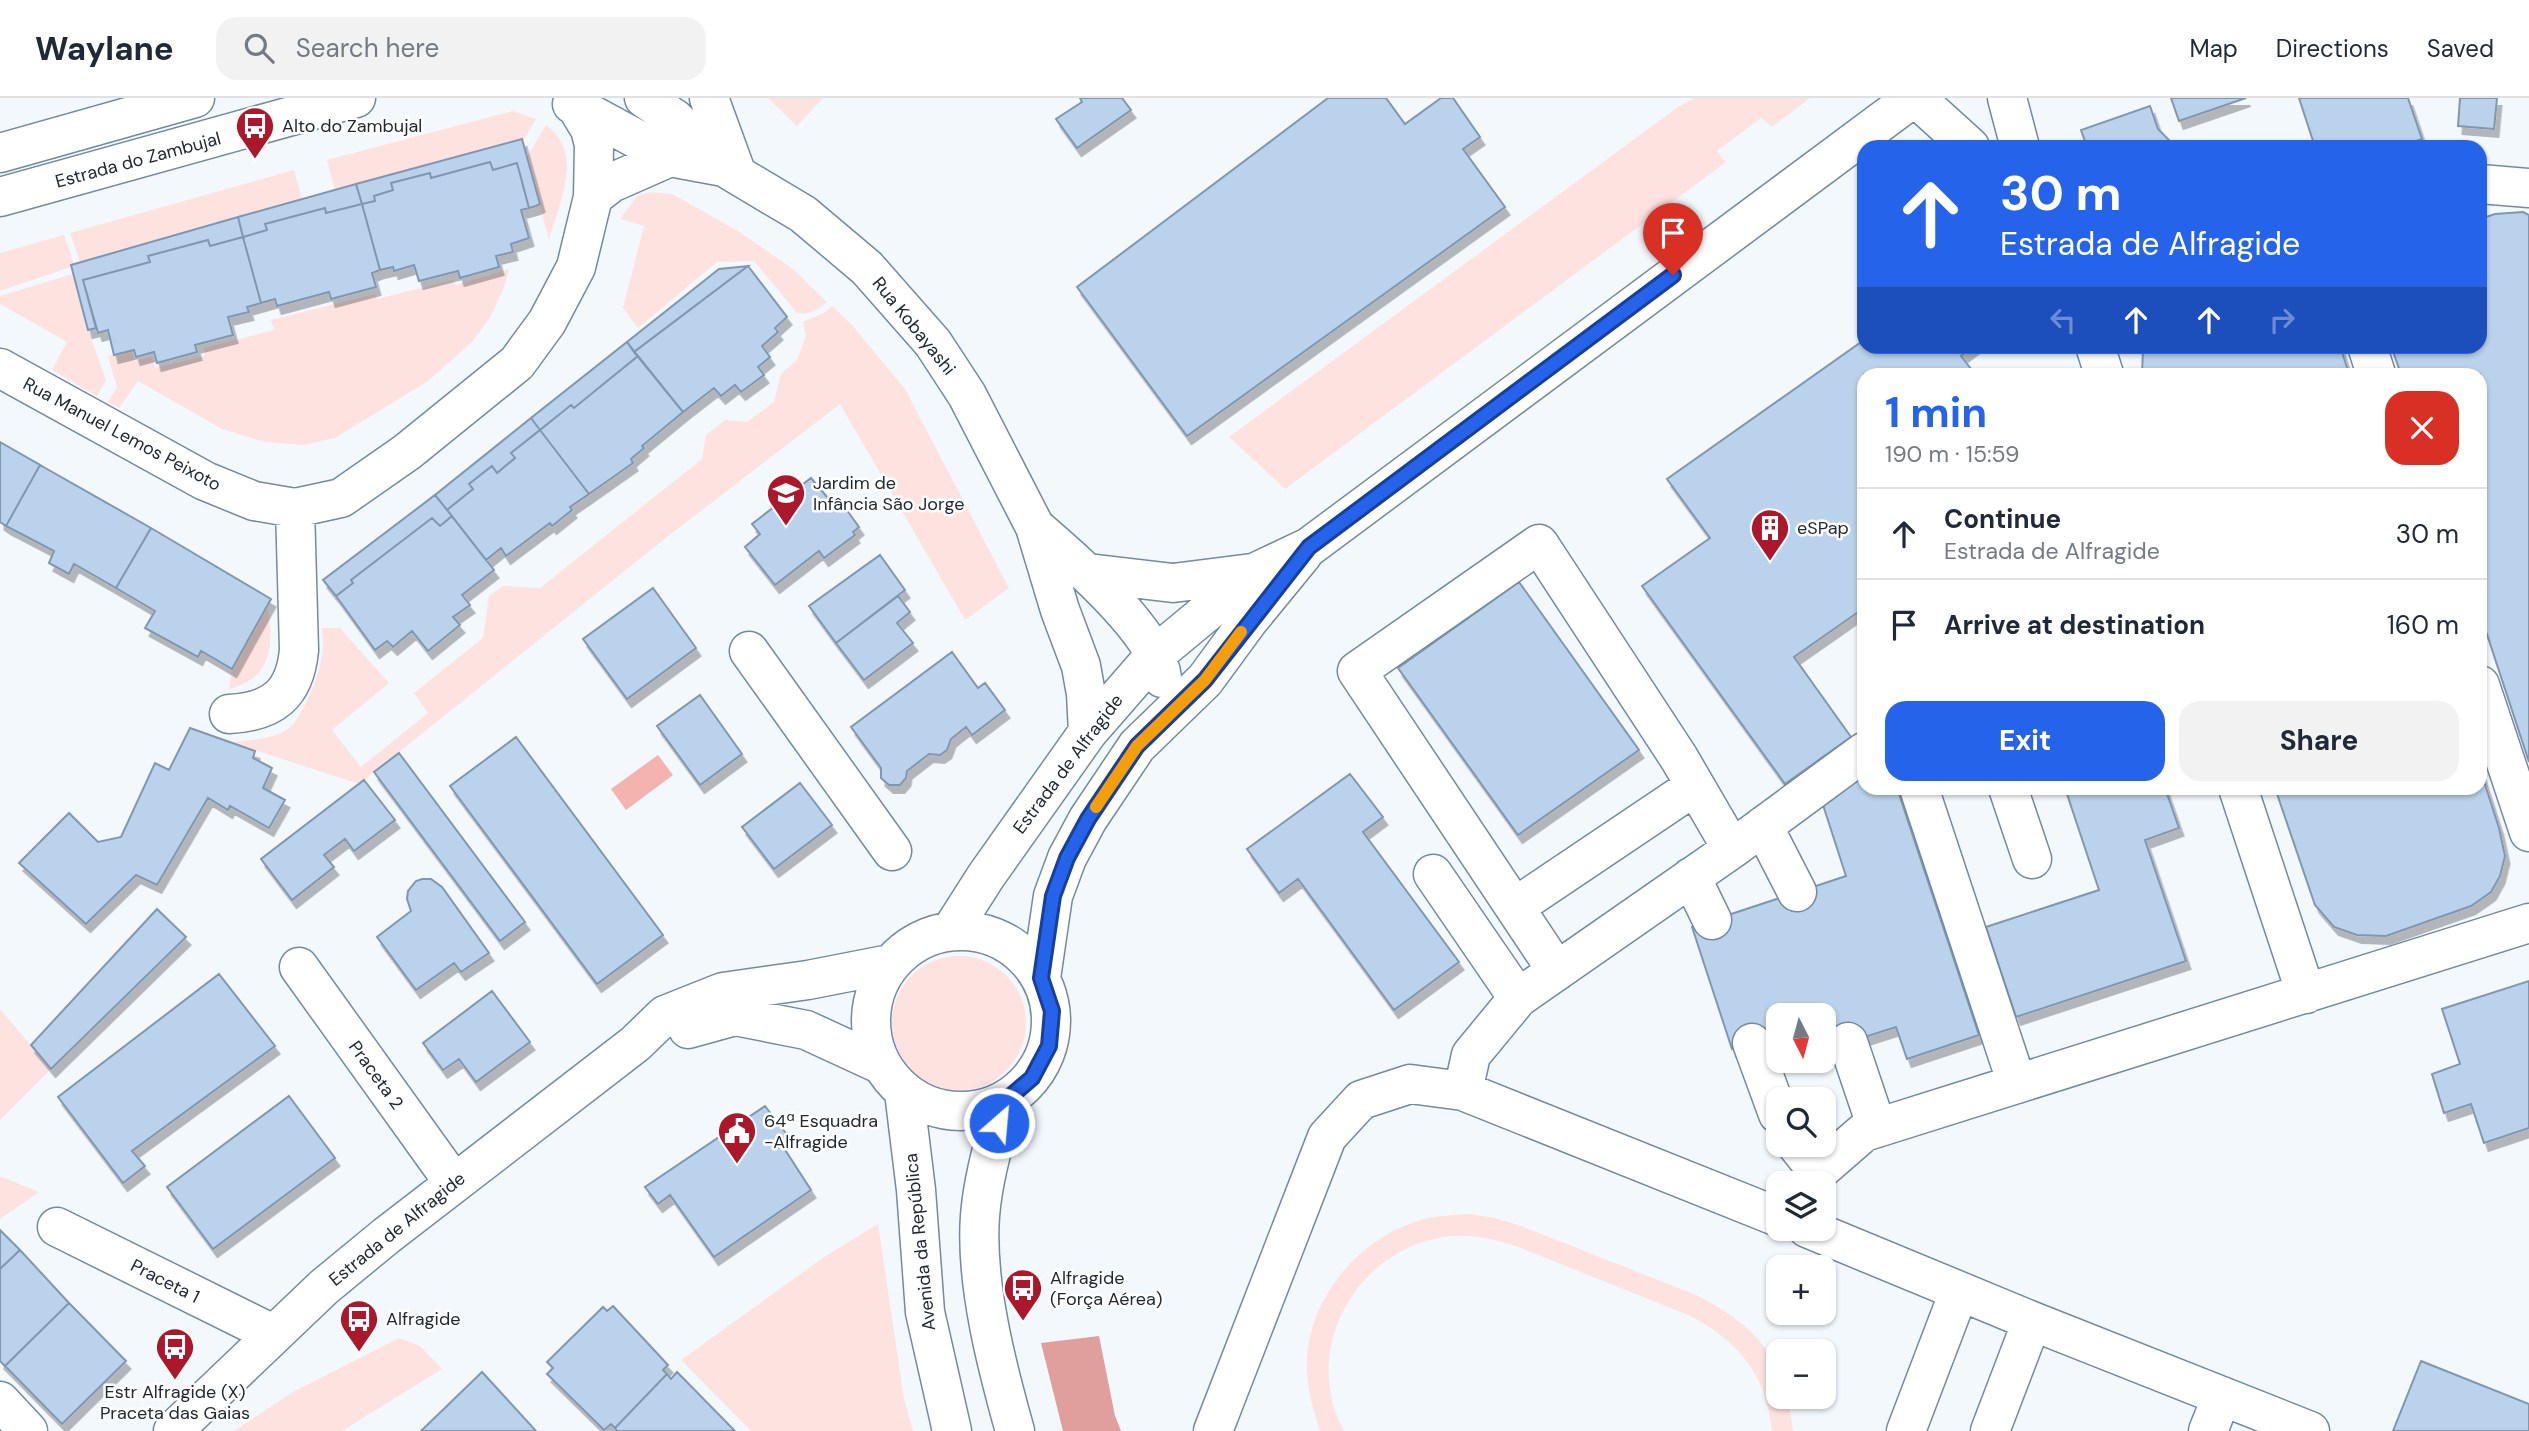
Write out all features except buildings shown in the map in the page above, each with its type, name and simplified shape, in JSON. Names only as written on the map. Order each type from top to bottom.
[{"type":"street","points":[[0,153],[195,98]]},
{"type":"street","name":"Estrada do Zambujal","points":[[0,197],[356,98]]},
{"type":"street","name":"Rua Kobayashi","points":[[644,98],[675,119],[731,170],[803,214],[867,268],[933,344],[967,394],[1035,527],[1060,610],[1081,666],[1088,732]]},
{"type":"street","points":[[709,98],[731,170]]},
{"type":"street","points":[[1914,98],[1962,140]]},
{"type":"street","name":"Estrada de Alfragide","points":[[1857,140],[1914,98]]},
{"type":"street","points":[[2007,98],[2018,140]]},
{"type":"street","name":"Rua Kobayashi","points":[[568,102],[670,156],[731,170]]},
{"type":"street","name":"Rua Manuel Lemos Peixoto","points":[[0,368],[205,481],[254,501],[295,508],[341,498],[407,452],[517,363],[547,323],[576,267],[593,197],[594,145],[590,129],[568,102]]},
{"type":"street","name":"Estrada de Alfragide","points":[[951,931],[986,876],[1088,732],[1155,655],[1254,573],[1309,547],[1857,140]]},
{"type":"street","points":[[593,197],[611,183],[670,156]]},
{"type":"street","points":[[2487,185],[2529,188]]},
{"type":"street","points":[[229,714],[251,713],[270,705],[289,688],[297,670],[299,650],[295,508]]},
{"type":"street","name":"Rua Kobayashi","points":[[1035,527],[1088,573],[1132,622],[1155,655]]},
{"type":"street","points":[[1557,971],[1357,670],[1539,544],[1696,786],[1732,849]]},
{"type":"street","name":"Estrada de Alfragide","points":[[1041,978],[1053,896],[1067,858],[1088,819],[1137,746],[1205,680],[1309,547]]},
{"type":"street","points":[[1088,573],[1173,583],[1254,573]]},
{"type":"street","points":[[749,651],[892,851]]},
{"type":"street","points":[[1137,746],[1163,679],[1155,655]]},
{"type":"street","points":[[2487,706],[2529,832]]},
{"type":"street","points":[[1463,1091],[1471,1055],[1518,998],[1732,849],[1857,757]]},
{"type":"street","points":[[1515,907],[1696,786]]},
{"type":"street","points":[[1921,795],[2017,1084]]},
{"type":"street","points":[[2010,795],[2032,859]]},
{"type":"street","points":[[2240,795],[2306,994]]},
{"type":"street","points":[[1763,826],[1797,892]]},
{"type":"street","points":[[1433,874],[1518,998]]},
{"type":"street","points":[[1691,877],[1712,920]]},
{"type":"street","points":[[1810,1166],[1864,1132],[2529,923]]},
{"type":"street","points":[[951,931],[987,934],[1018,951],[1041,978],[1052,1011],[1049,1046],[1032,1078],[1005,1101],[971,1111],[935,1108],[893,1078],[870,1031],[874,996],[890,964],[918,942],[951,931]]},
{"type":"street","name":"Estrada de Alfragide","points":[[173,1431],[272,1334],[334,1279],[635,1044],[665,1015],[723,992],[808,980],[890,964]]},
{"type":"street","name":"Praceta 2","points":[[299,967],[454,1183]]},
{"type":"street","name":"Estrada de Alfragide","points":[[635,1044],[735,1016],[806,1030],[893,1078]]},
{"type":"street","points":[[1848,1042],[1877,1128]]},
{"type":"street","points":[[1752,1043],[1768,1087]]},
{"type":"street","name":"Avenida da República","points":[[893,1078],[915,1190],[925,1312],[952,1431]]},
{"type":"street","points":[[1213,1431],[1327,1137],[1362,1100],[1410,1084],[1463,1091],[1766,1212]]},
{"type":"street","points":[[1005,1101],[983,1188],[979,1219],[991,1331],[1015,1431]]},
{"type":"street","name":"Praceta 1","points":[[57,1227],[272,1334]]},
{"type":"street","points":[[1836,1240],[1959,1292],[2310,1431]]},
{"type":"street","points":[[1906,1431],[1959,1292]]},
{"type":"street","points":[[1990,1431],[2032,1321]]},
{"type":"street","points":[[2208,1431],[2222,1396]]},
{"type":"street","points":[[0,1401],[28,1431]]},
{"type":"shaded area","points":[[768,98],[823,98],[797,126]]},
{"type":"shaded area","points":[[1694,98],[1810,98],[1772,127],[1761,118],[1717,151],[1726,162],[1285,489],[1229,437],[1678,107]]},
{"type":"shaded area","points":[[513,111],[536,119],[523,141],[522,139],[335,190],[327,160]]},
{"type":"shaded area","points":[[546,125],[558,136],[567,164],[563,195],[549,240],[527,157]]},
{"type":"shaded area","points":[[294,170],[302,199],[80,262],[70,233]]},
{"type":"shaded area","points":[[651,192],[672,194],[738,231],[793,269],[827,302],[813,311],[797,313],[754,261],[717,262],[638,328],[623,308],[644,226],[620,219],[637,196]]},
{"type":"shaded area","points":[[64,235],[74,264],[71,267],[0,291],[0,253]]},
{"type":"shaded area","points":[[509,269],[491,316],[472,342],[428,381],[335,438],[303,445],[265,442],[222,429],[138,381],[119,408],[108,402],[117,387],[108,356],[132,350],[134,361],[152,357],[155,368],[205,356],[204,348],[274,330],[271,320],[375,294],[377,299],[453,280],[456,285]]},
{"type":"shaded area","points":[[73,274],[88,330],[106,380],[97,396],[52,370],[67,342],[0,304],[0,296]]},
{"type":"shaded area","points":[[832,306],[852,325],[905,389],[1009,588],[965,620],[840,404],[667,537],[359,784],[230,742],[276,735],[294,723],[310,695],[318,673],[323,652],[322,628],[340,628],[389,683],[332,730],[361,767],[428,713],[414,693],[483,638],[489,596],[503,586],[540,588],[702,459],[706,435],[725,420],[747,422],[774,402],[781,374],[797,360],[806,336],[803,322],[824,313]]},
{"type":"shaded area","points":[[267,606],[270,646],[267,658],[254,677],[229,689],[232,669]]},
{"type":"shaded area","points":[[658,755],[673,775],[626,810],[611,789]]},
{"type":"shaded area","points":[[959,956],[985,961],[1006,976],[1021,997],[1026,1023],[1021,1049],[1006,1070],[985,1085],[959,1090],[933,1085],[912,1070],[897,1049],[892,1023],[897,997],[912,976],[933,961]]},
{"type":"shaded area","points":[[0,1009],[51,1069],[0,1120]]},
{"type":"shaded area","points":[[0,1176],[39,1192],[0,1219]]},
{"type":"shaded area","points":[[1468,1214],[1495,1218],[1521,1226],[1696,1295],[1720,1308],[1754,1334],[1766,1349],[1766,1402],[1756,1376],[1735,1348],[1706,1325],[1688,1315],[1513,1245],[1484,1238],[1444,1237],[1405,1250],[1379,1266],[1358,1288],[1342,1313],[1332,1341],[1329,1371],[1332,1401],[1344,1431],[1320,1431],[1307,1373],[1313,1324],[1323,1301],[1336,1280],[1371,1245],[1415,1222]]},
{"type":"shaded area","points":[[878,1224],[904,1399],[913,1431],[751,1431],[681,1360],[824,1257]]},
{"type":"shaded area","points":[[1099,1336],[1115,1416],[1121,1431],[1063,1431],[1041,1343]]},
{"type":"shaded area","points":[[399,1338],[420,1346],[442,1369],[342,1431],[234,1431],[293,1392]]},
{"type":"shaded area","points":[[1790,1409],[1793,1431],[1772,1431],[1769,1411]]},
{"type":"slow traffic","points":[[1096,807],[1137,746],[1205,680],[1241,632]]},
{"type":"place","name":"Alto do Zambujal","points":[[255,160]]},
{"type":"place","name":"Jardim de Infância São Jorge","points":[[786,527]]},
{"type":"place","name":"eSPap","points":[[1770,562]]},
{"type":"place","name":"64ª Esquadra -Alfragide","points":[[737,1165]]},
{"type":"place","name":"Alfragide (Força Aérea)","points":[[1023,1322]]},
{"type":"place","name":"Alfragide","points":[[359,1353]]},
{"type":"place","name":"Estr Alfragide (X) Praceta das Gaias","points":[[175,1381]]},
{"type":"route","points":[[999,1123],[1005,1101],[1032,1078],[1049,1046],[1052,1011],[1041,978],[1053,896],[1067,858],[1088,819],[1137,746],[1205,680],[1309,547],[1673,275]]}]
